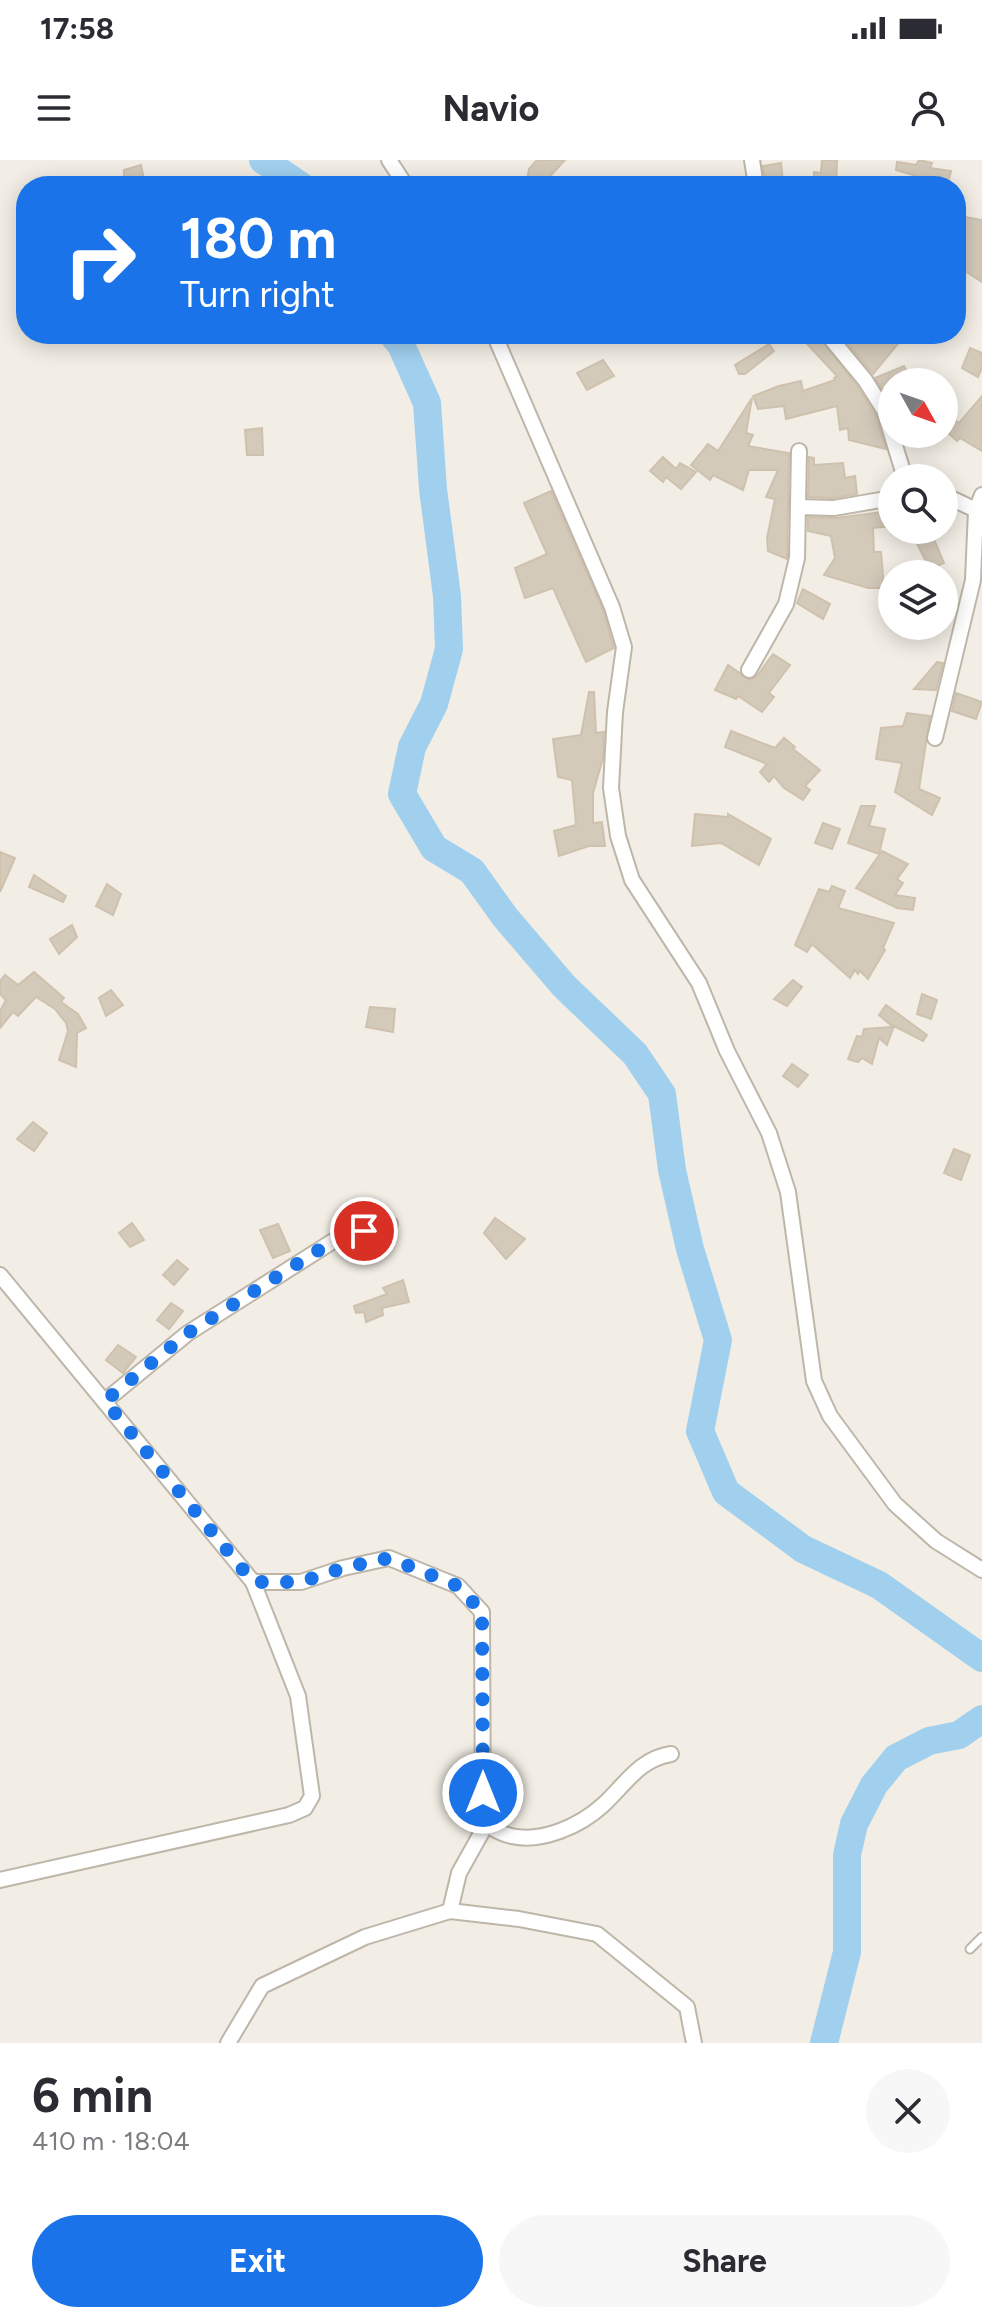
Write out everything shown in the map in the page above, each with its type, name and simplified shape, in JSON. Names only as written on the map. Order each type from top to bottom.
[{"type":"street","points":[[498,344],[612,607],[624,647],[615,712],[611,788],[618,836],[632,880],[699,983],[727,1051],[769,1133],[788,1192],[814,1381],[830,1416],[895,1504],[936,1541],[982,1570]]},
{"type":"street","points":[[835,344],[865,380],[884,410],[901,464]]},
{"type":"street","points":[[749,670],[786,604],[797,558],[799,451]]},
{"type":"street","points":[[935,738],[973,580],[976,510],[982,495]]},
{"type":"street","points":[[798,507],[834,508],[878,500]]},
{"type":"street","points":[[958,502],[976,510]]},
{"type":"street","points":[[105,1401],[188,1333],[338,1238],[390,1224]]},
{"type":"street","points":[[0,1275],[253,1582],[298,1696],[312,1796],[305,1808],[243,1826],[0,1880]]},
{"type":"street","points":[[253,1582],[301,1582],[343,1568],[389,1558],[458,1586],[482,1612],[483,1830],[459,1873],[450,1911]]},
{"type":"street","points":[[483,1823],[508,1836],[529,1839],[561,1831],[603,1805],[630,1775],[654,1757],[671,1754]]},
{"type":"street","points":[[228,2043],[262,1986],[365,1937],[450,1911],[519,1919],[597,1934],[687,2007],[694,2043]]},
{"type":"lane","points":[[970,1949],[982,1937]]},
{"type":"building","points":[[537,160],[565,160],[550,176],[528,176],[529,169]]},
{"type":"building","points":[[822,160],[837,160],[836,176],[814,176],[814,172],[821,173]]},
{"type":"building","points":[[919,160],[932,163],[930,168],[951,171],[950,176],[916,176],[896,170],[897,162],[916,165]]},
{"type":"building","points":[[781,163],[782,176],[764,176],[763,166]]},
{"type":"building","points":[[141,165],[143,176],[124,176],[124,170]]},
{"type":"building","points":[[966,217],[982,220],[982,282],[966,272]]},
{"type":"building","points":[[769,344],[774,351],[745,374],[739,374],[735,365]]},
{"type":"building","points":[[807,344],[825,344],[857,386],[875,414],[878,447],[849,440],[848,428],[840,430],[837,406],[786,419],[784,406],[758,409],[753,396],[801,381],[803,391],[837,376]]},
{"type":"building","points":[[848,344],[898,344],[873,374]]},
{"type":"building","points":[[970,348],[982,353],[982,368],[978,377],[962,368]]},
{"type":"building","points":[[603,360],[614,376],[587,390],[577,373]]},
{"type":"building","points":[[982,396],[982,451],[960,438],[958,440],[959,423]]},
{"type":"building","points":[[752,398],[746,433],[753,435],[748,446],[789,453],[787,559],[768,551],[767,538],[775,499],[766,497],[778,470],[749,470],[743,490],[713,475],[710,480],[691,465],[708,444],[718,451]]},
{"type":"building","points":[[262,428],[263,455],[247,455],[245,430]]},
{"type":"building","points":[[663,457],[676,469],[680,463],[696,472],[681,489],[666,477],[663,482],[650,471]]},
{"type":"building","points":[[809,457],[814,458],[814,465],[843,463],[845,478],[855,476],[857,494],[833,498],[808,497]]},
{"type":"building","points":[[551,491],[603,610],[614,648],[586,662],[553,588],[525,598],[515,568],[547,554],[524,503]]},
{"type":"building","points":[[878,513],[878,527],[873,528],[874,552],[881,552],[878,588],[824,575],[835,558],[831,536],[808,531],[808,517],[835,518]]},
{"type":"building","points":[[917,544],[936,544],[943,560],[925,560]]},
{"type":"building","points":[[803,589],[830,604],[823,619],[797,603]]},
{"type":"building","points":[[773,654],[790,665],[769,693],[774,697],[762,712],[738,696],[736,699],[715,690],[728,665],[750,680],[757,676]]},
{"type":"building","points":[[937,662],[943,663],[936,690],[914,689]]},
{"type":"building","points":[[589,692],[594,692],[596,733],[604,732],[603,758],[593,793],[593,823],[602,822],[605,846],[589,846],[559,856],[554,831],[576,825],[572,780],[558,777],[553,739],[581,735]]},
{"type":"building","points":[[956,693],[982,702],[976,719],[952,711]]},
{"type":"building","points":[[907,713],[930,716],[919,789],[940,798],[932,815],[895,792],[902,763],[876,759],[881,728],[903,726]]},
{"type":"building","points":[[731,731],[775,748],[784,738],[820,770],[805,786],[810,790],[803,800],[784,788],[774,776],[769,782],[760,772],[767,764],[725,747]]},
{"type":"building","points":[[861,806],[875,806],[869,826],[885,829],[879,854],[848,843]]},
{"type":"building","points":[[695,814],[728,817],[728,814],[771,839],[759,865],[721,843],[692,846]]},
{"type":"building","points":[[823,823],[840,829],[832,849],[815,843]]},
{"type":"building","points":[[882,851],[908,864],[897,879],[903,883],[895,895],[915,898],[913,910],[897,908],[856,888]]},
{"type":"building","points":[[0,852],[15,858],[0,892]]},
{"type":"building","points":[[34,875],[66,896],[63,902],[29,887]]},
{"type":"building","points":[[107,884],[121,894],[113,915],[96,906]]},
{"type":"building","points":[[832,886],[845,891],[838,908],[894,923],[883,948],[885,950],[868,979],[855,970],[850,978],[812,944],[807,952],[795,945],[819,889],[829,892]]},
{"type":"building","points":[[72,925],[77,937],[59,954],[50,939]]},
{"type":"building","points":[[34,972],[64,998],[61,1002],[78,1014],[86,1028],[77,1033],[76,1067],[59,1060],[68,1031],[66,1023],[55,1009],[36,997],[18,1016],[13,1012],[0,1028],[0,1011],[6,1000],[0,994],[0,981],[5,975],[18,985]]},
{"type":"building","points":[[793,980],[802,987],[787,1006],[774,999]]},
{"type":"building","points":[[111,990],[123,1005],[106,1016],[99,998]]},
{"type":"building","points":[[922,994],[937,1000],[931,1019],[917,1014]]},
{"type":"building","points":[[886,1005],[927,1035],[923,1041],[894,1026],[887,1045],[879,1038],[872,1064],[862,1058],[858,1062],[848,1059],[857,1036],[862,1037],[864,1029],[893,1027],[879,1015]]},
{"type":"building","points":[[370,1007],[395,1009],[393,1032],[366,1027]]},
{"type":"building","points":[[792,1064],[808,1075],[798,1087],[783,1076]]},
{"type":"building","points":[[33,1122],[47,1133],[34,1151],[17,1139]]},
{"type":"building","points":[[954,1149],[970,1155],[961,1180],[944,1173]]},
{"type":"building","points":[[495,1218],[525,1239],[506,1259],[484,1233]]},
{"type":"building","points":[[132,1223],[144,1240],[130,1247],[119,1233]]},
{"type":"building","points":[[278,1224],[290,1251],[273,1258],[260,1230]]},
{"type":"building","points":[[177,1260],[188,1269],[174,1285],[163,1275]]},
{"type":"building","points":[[403,1280],[409,1302],[382,1308],[383,1315],[366,1322],[364,1312],[356,1313],[354,1306],[387,1294],[383,1288]]},
{"type":"building","points":[[171,1303],[183,1311],[169,1329],[157,1320]]},
{"type":"building","points":[[118,1345],[136,1357],[123,1373],[106,1360]]},
{"type":"waterway","points":[[263,160],[286,176]]},
{"type":"waterway","points":[[400,344],[427,403],[433,489],[447,596],[449,649],[434,704],[412,747],[402,794],[434,848],[472,871],[505,917],[564,986],[635,1054],[662,1094],[672,1170],[690,1249],[718,1340],[700,1431],[726,1492],[803,1549],[879,1585],[982,1658]]},
{"type":"waterway","points":[[824,2043],[847,1952],[847,1855],[854,1824],[874,1785],[896,1758],[929,1741],[959,1735],[982,1719]]},
{"type":"route","points":[[364,1231],[338,1238],[188,1333],[105,1401],[253,1582],[301,1582],[343,1568],[389,1558],[458,1586],[482,1612],[483,1793]]}]
